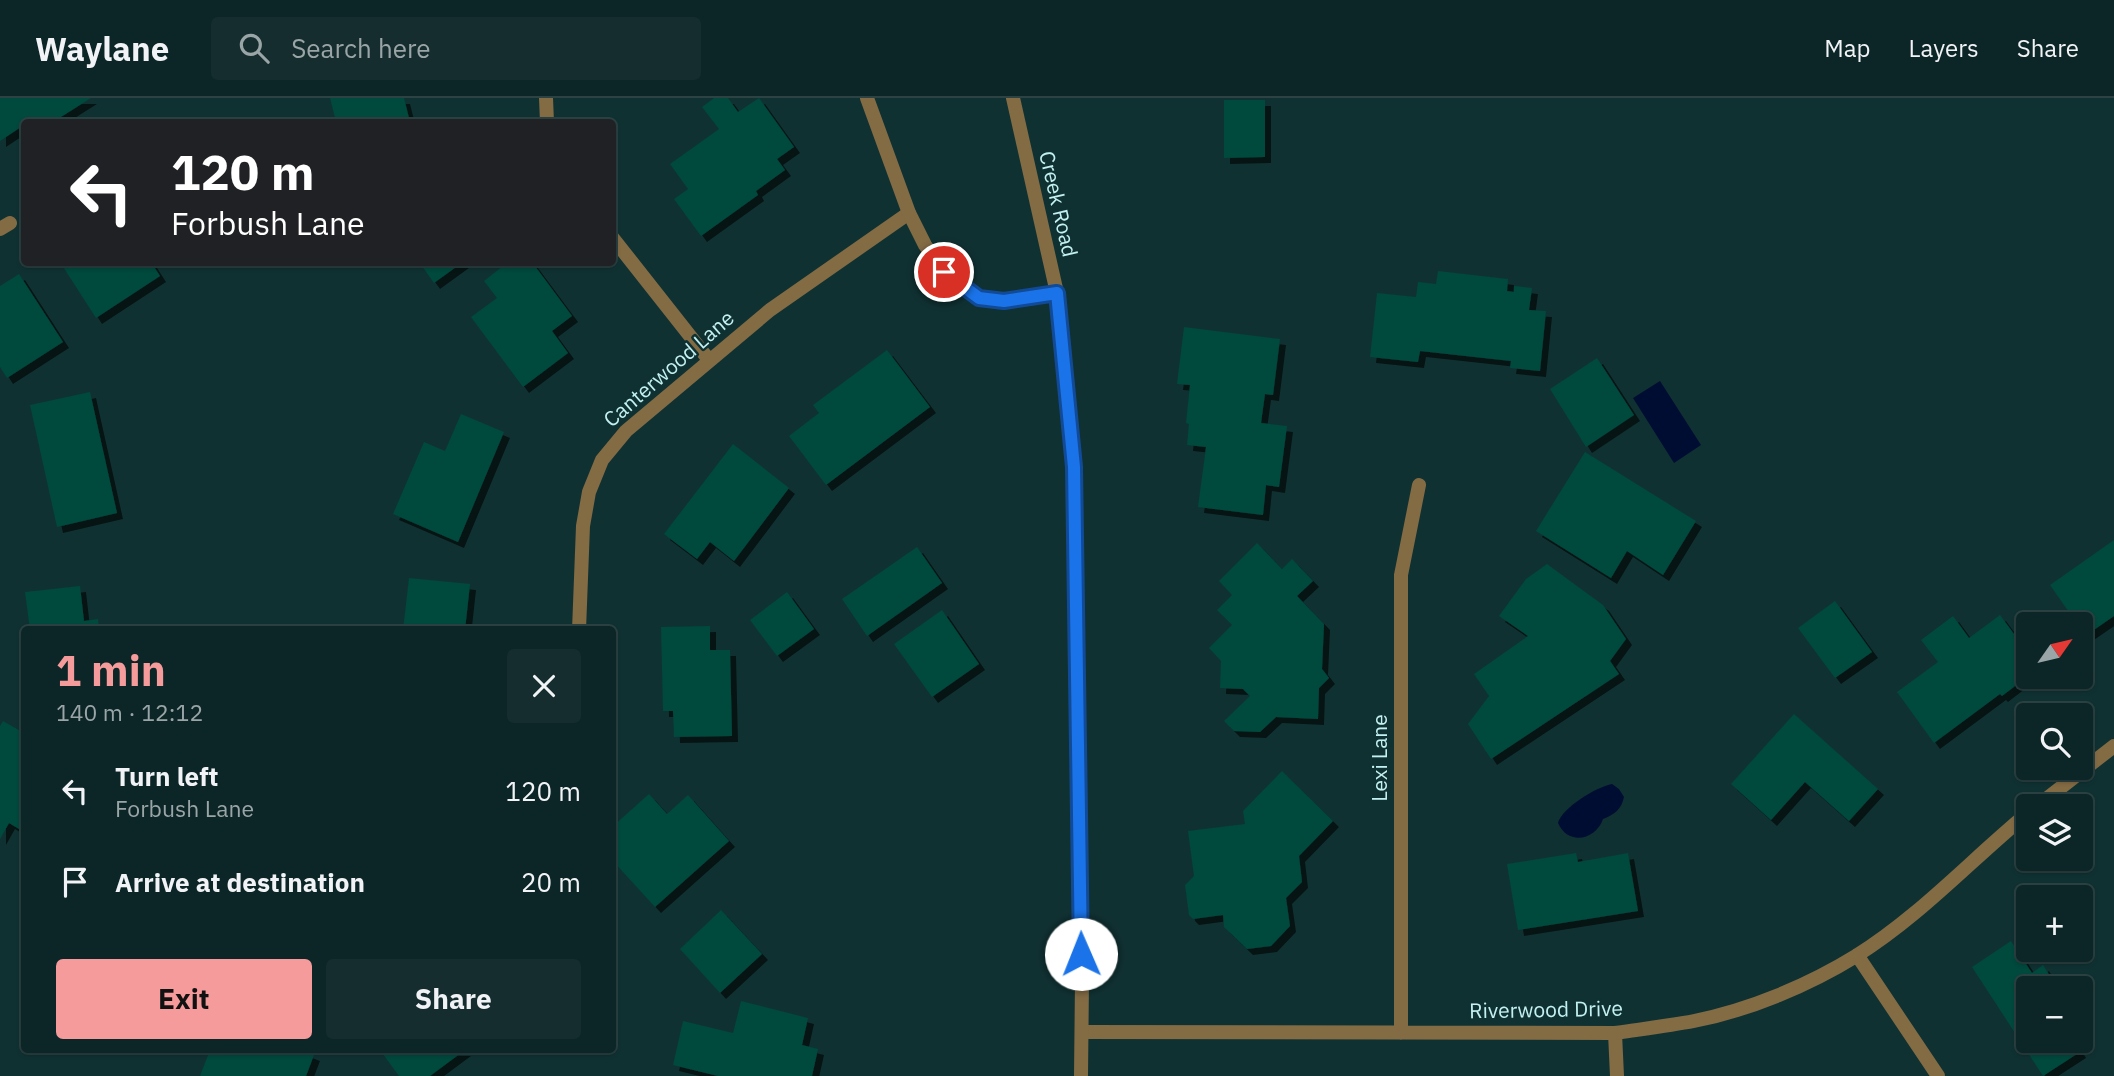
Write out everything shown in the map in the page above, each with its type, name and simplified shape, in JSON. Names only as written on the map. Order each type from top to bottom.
[{"type":"street","points":[[546,98],[547,119]]},
{"type":"street","points":[[867,98],[909,213],[925,245],[944,272],[979,298],[1004,301],[1057,293]]},
{"type":"street","name":"Creek Road","points":[[1013,98],[1057,293],[1074,467],[1081,1076]]},
{"type":"street","name":"Canterwood Lane","points":[[579,626],[583,526],[589,492],[602,460],[626,431],[770,310],[909,213]]},
{"type":"street","points":[[616,242],[709,360]]},
{"type":"street","name":"Lexi Lane","points":[[1401,1033],[1401,575],[1419,485]]},
{"type":"street","points":[[2053,794],[2114,746]]},
{"type":"street","name":"Riverwood Drive","points":[[1082,1032],[1615,1033],[1696,1021],[1799,985],[1857,956],[1922,907],[2016,824]]},
{"type":"street","points":[[1857,956],[1938,1076]]},
{"type":"street","points":[[1615,1033],[1617,1076]]},
{"type":"water","points":[[1660,381],[1701,445],[1674,463],[1633,398]]},
{"type":"water","points":[[1612,784],[1624,797],[1617,811],[1603,819],[1588,836],[1582,838],[1568,835],[1558,823],[1566,811],[1589,794]]},
{"type":"building","points":[[0,98],[91,98],[58,119],[21,119],[21,127],[0,141]]},
{"type":"building","points":[[330,98],[404,98],[409,119],[335,119]]},
{"type":"building","points":[[714,98],[728,98],[738,112],[759,98],[794,147],[777,159],[785,170],[756,191],[758,195],[701,236],[674,199],[688,189],[670,164],[719,129],[702,107]]},
{"type":"building","points":[[1224,100],[1265,100],[1265,157],[1224,158]]},
{"type":"building","points":[[63,266],[154,266],[160,276],[96,318]]},
{"type":"building","points":[[422,266],[457,266],[434,283]]},
{"type":"building","points":[[503,266],[535,266],[572,316],[552,331],[568,353],[523,387],[471,317],[497,298],[484,281]]},
{"type":"building","points":[[1438,271],[1508,279],[1507,291],[1514,292],[1514,286],[1532,288],[1529,310],[1546,311],[1540,371],[1510,368],[1511,361],[1420,351],[1418,362],[1370,357],[1377,293],[1416,297],[1418,282],[1436,284]]},
{"type":"building","points":[[19,274],[63,342],[7,378],[0,367],[0,286]]},
{"type":"building","points":[[1184,327],[1280,339],[1273,395],[1265,394],[1261,423],[1287,426],[1279,487],[1266,485],[1263,515],[1198,507],[1206,447],[1187,445],[1190,385],[1177,384]]},
{"type":"building","points":[[887,350],[930,407],[826,485],[789,436],[819,413],[813,405]]},
{"type":"building","points":[[1597,358],[1634,415],[1586,447],[1550,389]]},
{"type":"building","points":[[90,392],[117,513],[57,527],[30,405]]},
{"type":"building","points":[[461,414],[504,432],[458,542],[393,514],[424,442],[445,451]]},
{"type":"building","points":[[733,444],[789,488],[734,561],[710,542],[697,559],[664,534]]},
{"type":"building","points":[[1585,452],[1696,521],[1663,575],[1627,551],[1611,578],[1536,531]]},
{"type":"building","points":[[2114,540],[2114,616],[2093,630],[2093,612],[2069,612],[2050,585]]},
{"type":"building","points":[[1257,543],[1282,569],[1292,559],[1313,581],[1297,596],[1324,624],[1322,669],[1329,678],[1319,688],[1318,719],[1276,717],[1260,732],[1234,731],[1224,721],[1250,696],[1243,689],[1220,688],[1221,661],[1209,648],[1232,625],[1217,610],[1232,595],[1219,581]]},
{"type":"building","points":[[917,547],[942,583],[867,636],[842,599]]},
{"type":"building","points":[[1547,564],[1603,605],[1626,639],[1610,661],[1619,674],[1491,759],[1468,724],[1489,696],[1474,674],[1528,636],[1499,616],[1526,579]]},
{"type":"building","points":[[409,578],[470,584],[465,626],[403,626]]},
{"type":"building","points":[[80,586],[84,621],[98,619],[99,626],[29,626],[25,592]]},
{"type":"building","points":[[787,592],[814,629],[777,656],[750,620]]},
{"type":"building","points":[[1835,601],[1872,652],[1835,678],[1798,628]]},
{"type":"building","points":[[942,610],[979,664],[932,697],[894,644]]},
{"type":"building","points":[[2000,615],[2016,637],[2016,685],[1934,743],[1897,692],[1938,662],[1921,640],[1953,616],[1969,638]]},
{"type":"building","points":[[710,626],[710,650],[730,650],[732,736],[674,737],[673,711],[663,711],[661,627]]},
{"type":"building","points":[[1794,714],[1878,789],[1849,821],[1805,782],[1771,820],[1731,784]]},
{"type":"building","points":[[3,721],[21,731],[21,830],[9,823],[0,839],[0,726]]},
{"type":"building","points":[[1282,771],[1333,821],[1299,856],[1302,882],[1286,898],[1290,926],[1271,946],[1247,949],[1224,927],[1223,915],[1193,919],[1189,915],[1185,885],[1194,876],[1188,831],[1245,824],[1243,811]]},
{"type":"building","points":[[649,794],[667,814],[688,795],[729,841],[655,907],[616,864],[616,823]]},
{"type":"building","points":[[1576,853],[1578,862],[1628,853],[1638,911],[1518,930],[1507,864]]},
{"type":"building","points":[[721,910],[762,954],[720,993],[680,949]]},
{"type":"building","points":[[2011,941],[2016,949],[2016,962],[2025,962],[2032,973],[2043,965],[2050,976],[2016,976],[2016,1035],[1972,967]]},
{"type":"building","points":[[741,1001],[808,1018],[802,1045],[818,1049],[812,1076],[718,1076],[673,1065],[683,1021],[733,1033]]},
{"type":"building","points":[[209,1053],[314,1055],[306,1076],[200,1076]]},
{"type":"building","points":[[382,1053],[461,1053],[430,1076],[399,1076]]},
{"type":"building","points":[[2028,1053],[2078,1053],[2043,1076]]},
{"type":"route","points":[[944,272],[979,298],[1004,301],[1057,293],[1074,467],[1081,954]]}]
